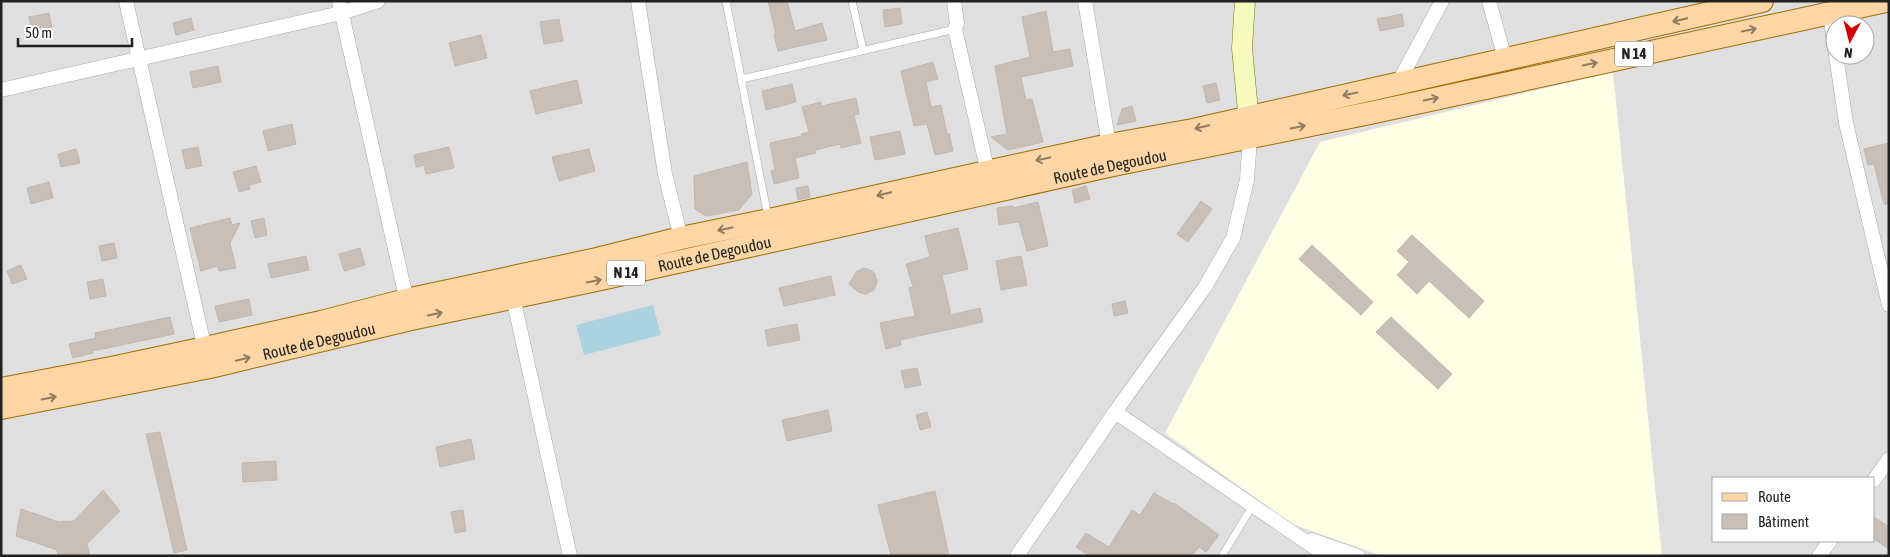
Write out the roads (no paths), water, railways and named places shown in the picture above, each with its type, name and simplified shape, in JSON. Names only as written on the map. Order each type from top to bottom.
[{"type":"main road","name":"N 14","points":[[1250,126],[1398,84],[1762,1]]},
{"type":"main road","name":"N 14","points":[[1250,126],[1384,109],[1886,1]]},
{"type":"main road","name":"Route de Degoudou","points":[[409,309],[514,297],[601,279],[770,230],[988,171],[1111,155],[1250,126]]},
{"type":"main road","name":"Route de Degoudou","points":[[2,400],[207,358],[409,309],[681,238],[770,230],[992,192],[1111,155]]},
{"type":"street","points":[[126,1],[207,358]]},
{"type":"street","points":[[1,90],[140,59],[340,7],[378,1]]},
{"type":"street","points":[[638,1],[665,174],[681,238]]},
{"type":"street","points":[[954,1],[957,24],[955,29],[992,192]]},
{"type":"street","points":[[1084,1],[1111,155]]},
{"type":"street","points":[[1017,556],[1115,412],[1205,287],[1233,238],[1246,180],[1250,126],[1242,48],[1245,1]]},
{"type":"street","points":[[1384,109],[1442,1]]},
{"type":"street","points":[[1489,1],[1505,59]]},
{"type":"street","points":[[340,7],[409,309]]},
{"type":"street","points":[[1837,65],[1846,123],[1889,305]]},
{"type":"street","points":[[514,297],[570,556]]},
{"type":"street","points":[[1115,412],[1327,556]]},
{"type":"street","points":[[1875,479],[1889,459]]},
{"type":"street","points":[[1295,534],[1358,556]]},
{"type":"street","points":[[1819,556],[1829,542]]},
{"type":"lane","points":[[726,1],[770,230]]},
{"type":"lane","points":[[852,1],[863,50]]},
{"type":"lane","points":[[742,78],[955,29]]},
{"type":"lane","points":[[1222,556],[1253,506]]},
{"type":"water","points":[[653,305],[661,335],[584,355],[576,325]]}]
